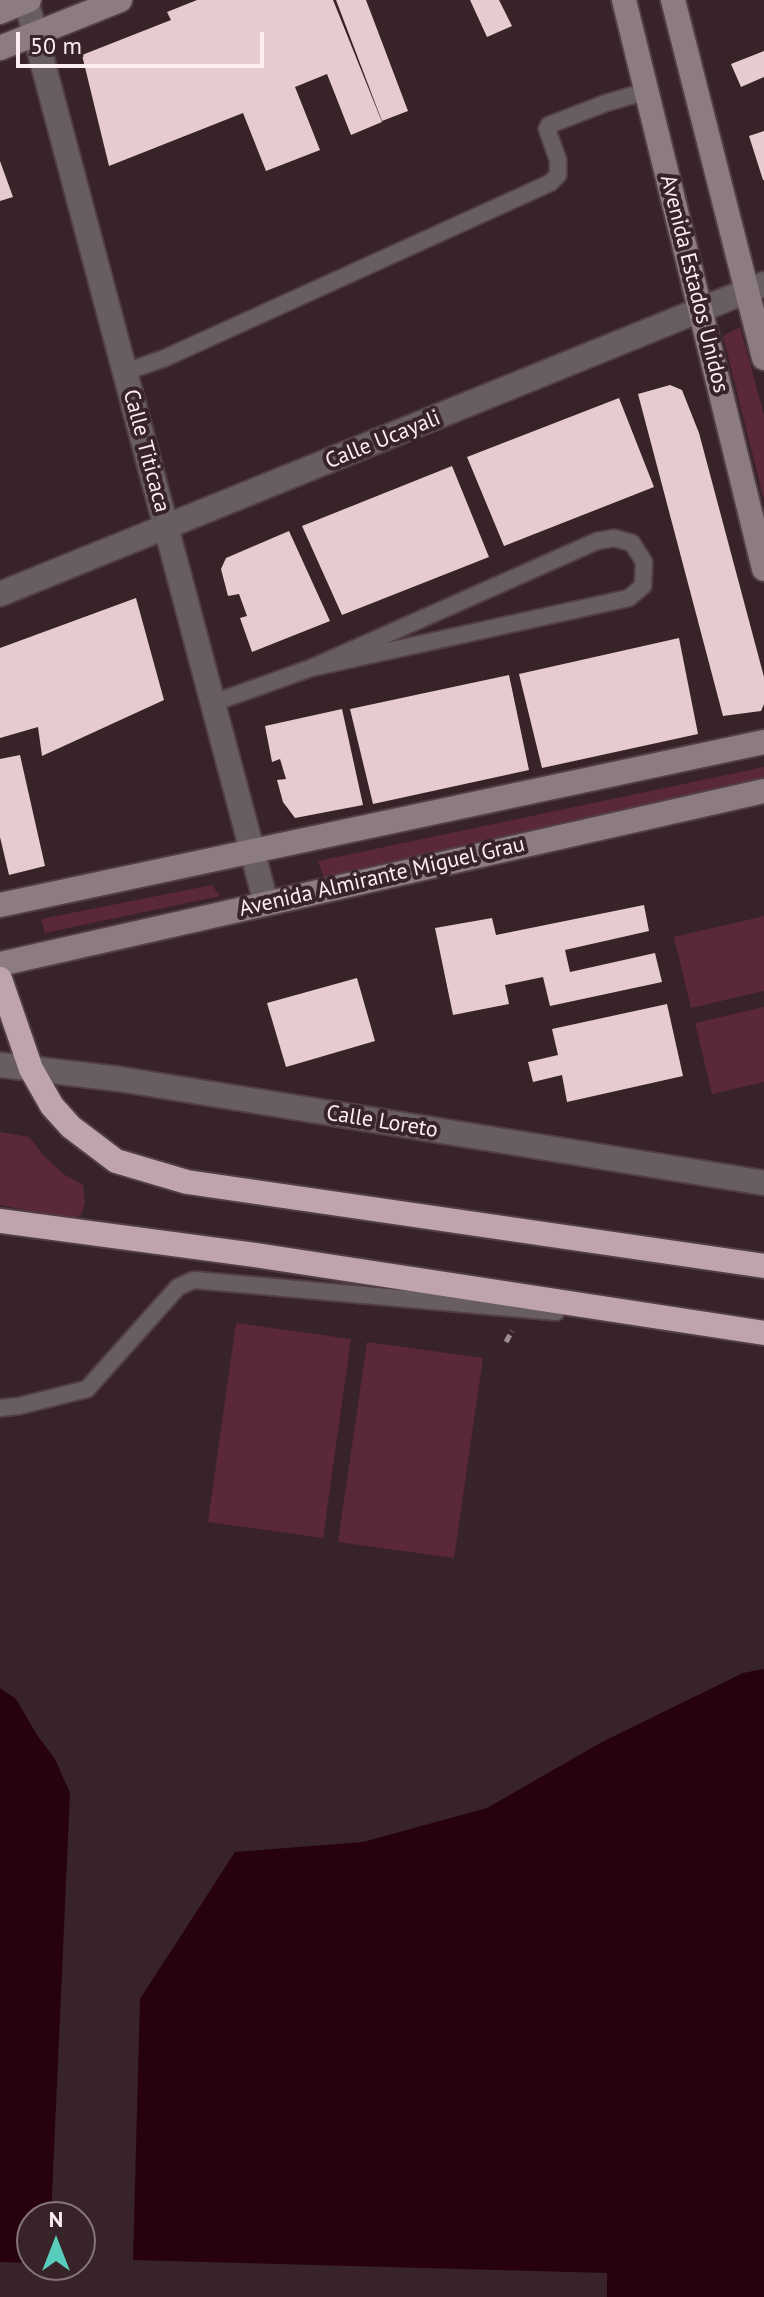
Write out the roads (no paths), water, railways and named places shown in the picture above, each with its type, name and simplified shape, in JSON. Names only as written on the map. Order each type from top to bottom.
[{"type":"highway","points":[[0,979],[31,1069],[52,1106],[71,1127],[116,1161],[187,1182],[764,1266]]},
{"type":"highway","points":[[0,1221],[255,1255],[764,1333]]},
{"type":"main road","points":[[0,12],[27,0]]},
{"type":"main road","points":[[0,48],[120,0]]},
{"type":"main road","name":"Avenida Estados Unidos","points":[[624,0],[764,569]]},
{"type":"main road","points":[[673,0],[756,287],[764,358]]},
{"type":"main road","points":[[0,905],[764,742]]},
{"type":"main road","name":"Avenida Almirante Miguel Grau","points":[[0,964],[764,791]]},
{"type":"street","name":"Calle Titicaca","points":[[27,0],[266,903]]},
{"type":"street","name":"Calle Ucayali","points":[[0,594],[756,287]]},
{"type":"street","name":"Calle Loreto","points":[[0,1065],[119,1079],[764,1183]]},
{"type":"lane","points":[[125,372],[165,358],[550,183],[558,175],[558,160],[547,129],[549,125],[647,91]]},
{"type":"lane","points":[[213,703],[311,668],[597,541],[614,538],[632,543],[644,562],[643,586],[629,598],[311,668]]},
{"type":"lane","points":[[0,1408],[87,1389],[178,1287],[194,1280],[718,1326]]}]
